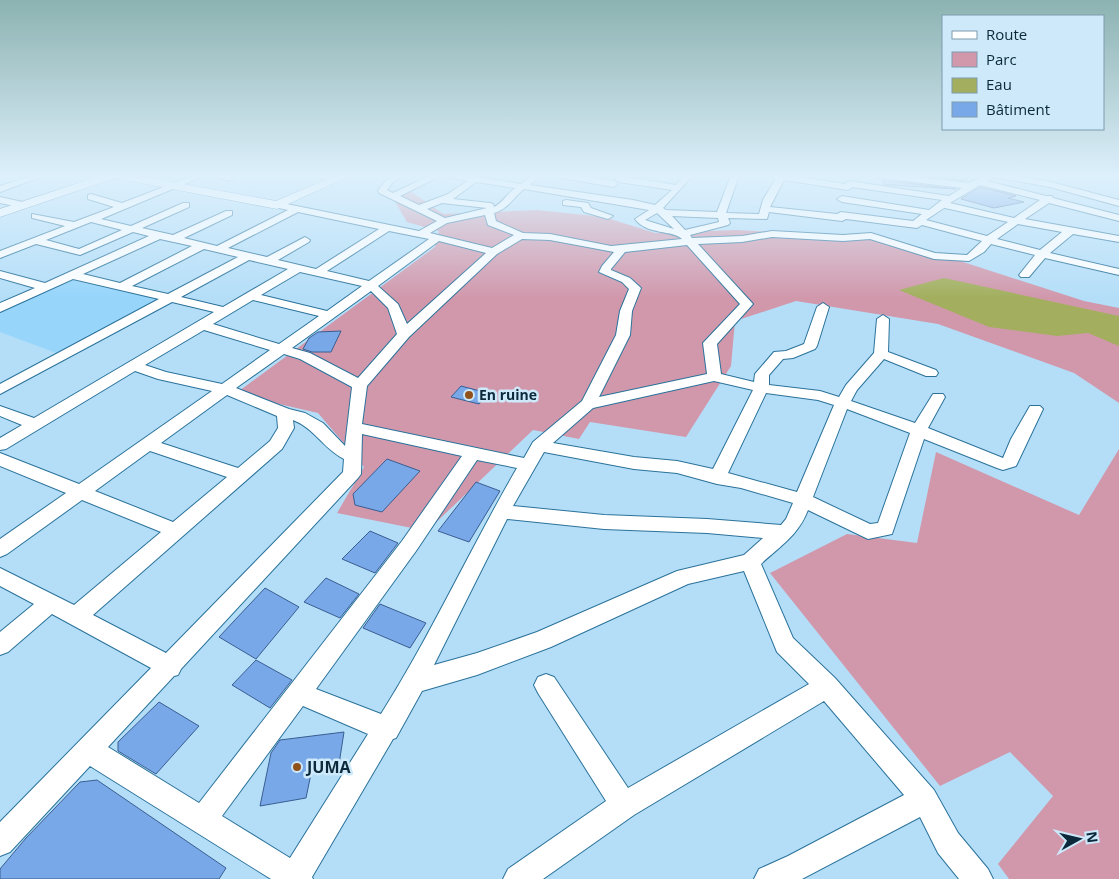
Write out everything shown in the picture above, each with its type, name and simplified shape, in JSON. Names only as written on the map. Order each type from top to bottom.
[{"type":"street","points":[[35,216],[74,225]]},
{"type":"street","points":[[0,255],[97,216]]},
{"type":"street","points":[[35,241],[80,252],[161,216]]},
{"type":"street","points":[[174,239],[222,216]]},
{"type":"street","points":[[219,249],[285,216]]},
{"type":"street","points":[[327,216],[493,252]]},
{"type":"street","points":[[432,216],[444,222]]},
{"type":"street","points":[[420,235],[444,222],[468,216]]},
{"type":"street","points":[[490,216],[491,223],[518,233],[520,236]]},
{"type":"street","points":[[654,216],[640,219],[649,226],[687,238],[725,223],[722,216]]},
{"type":"street","points":[[649,226],[661,216]]},
{"type":"street","points":[[666,216],[747,304],[710,343],[714,377]]},
{"type":"street","points":[[750,216],[842,217],[912,226],[918,225],[918,221],[927,216]]},
{"type":"street","points":[[1002,216],[1119,239]]},
{"type":"street","points":[[0,842],[352,474],[354,427],[360,385],[404,334],[493,252],[520,236],[550,237],[611,249],[622,249],[687,238],[742,239],[772,234],[843,238],[871,236],[934,256],[970,258],[990,239],[1023,216]]},
{"type":"street","points":[[842,217],[843,238]]},
{"type":"street","points":[[90,219],[371,285],[394,307],[404,334]]},
{"type":"street","points":[[918,221],[1119,272]]},
{"type":"street","points":[[318,272],[387,228]]},
{"type":"street","points":[[1025,274],[1042,254],[1071,230]]},
{"type":"street","points":[[0,308],[160,235]]},
{"type":"street","points":[[0,548],[436,239]]},
{"type":"street","points":[[268,261],[305,240]]},
{"type":"street","points":[[0,244],[16,248]]},
{"type":"street","points":[[121,287],[203,246]]},
{"type":"street","points":[[89,750],[296,878],[414,682],[500,512],[533,456],[588,404],[623,335],[626,311],[635,288],[626,280],[605,272],[606,268],[622,249]]},
{"type":"street","points":[[0,390],[248,256]]},
{"type":"street","points":[[0,444],[298,268]]},
{"type":"street","points":[[0,274],[45,288]]},
{"type":"street","points":[[72,275],[224,311]]},
{"type":"street","points":[[251,296],[329,315]]},
{"type":"street","points":[[718,478],[761,388],[762,374],[779,356],[788,355],[810,346],[823,307]]},
{"type":"street","points":[[414,682],[519,649],[684,577],[750,562],[785,533],[794,522],[843,402],[851,388],[881,354],[883,319]]},
{"type":"street","points":[[202,325],[305,356],[360,385]]},
{"type":"street","points":[[881,354],[908,362],[931,373]]},
{"type":"street","points":[[133,366],[163,376],[225,389],[285,413],[300,416],[310,421],[338,449],[353,456]]},
{"type":"street","points":[[588,404],[714,377],[761,388],[820,396],[843,402],[992,460],[1008,463],[1035,409]]},
{"type":"street","points":[[354,427],[473,453],[634,462],[677,467],[803,500],[868,532],[885,529],[919,430],[938,397]]},
{"type":"street","points":[[0,411],[35,424]]},
{"type":"street","points":[[76,616],[276,444],[284,435],[287,420],[285,413]]},
{"type":"street","points":[[147,444],[241,475]]},
{"type":"street","points":[[203,820],[409,546],[473,453]]},
{"type":"street","points":[[0,459],[177,531]]},
{"type":"street","points":[[500,512],[604,522],[715,526],[785,533]]},
{"type":"street","points":[[750,562],[785,645],[827,686],[925,799],[948,843],[978,879]]},
{"type":"street","points":[[0,576],[170,666]]},
{"type":"street","points":[[0,645],[51,603]]},
{"type":"street","points":[[546,685],[624,805]]},
{"type":"street","points":[[518,879],[624,805],[827,686]]},
{"type":"street","points":[[298,693],[387,729]]},
{"type":"street","points":[[769,879],[798,866],[925,799]]},
{"type":"shaded area","points":[[74,278],[161,300],[59,354],[0,332],[0,312]]},
{"type":"green space","points":[[403,216],[595,216],[604,217],[655,233],[736,230],[889,238],[1084,301],[1119,308],[1119,403],[1074,373],[938,324],[796,301],[735,321],[731,366],[686,437],[590,422],[579,439],[533,430],[427,531],[337,513],[364,467],[318,413],[235,394],[435,247],[439,231],[407,222]]},
{"type":"green space","points":[[1119,449],[1119,879],[1009,879],[998,864],[1053,796],[1010,752],[940,786],[770,573],[847,534],[917,543],[936,452],[1079,515]]},
{"type":"water","points":[[944,278],[1119,316],[1119,346],[1088,333],[1057,336],[989,327],[899,290]]},
{"type":"building","points":[[341,331],[331,352],[312,352],[303,349],[309,338],[318,332]]},
{"type":"building","name":"En ruine","points":[[461,386],[488,393],[479,404],[451,397]]},
{"type":"building","points":[[387,459],[420,471],[382,512],[355,505],[353,494]]},
{"type":"building","points":[[476,482],[500,491],[469,542],[438,531]]},
{"type":"building","points":[[370,531],[398,543],[375,573],[342,559]]},
{"type":"building","points":[[326,578],[359,594],[340,618],[304,602]]},
{"type":"building","points":[[265,588],[299,607],[256,659],[219,637]]},
{"type":"building","points":[[380,604],[426,623],[410,648],[363,628]]},
{"type":"building","points":[[256,660],[292,680],[270,708],[232,685]]},
{"type":"building","points":[[159,702],[199,726],[156,774],[118,751],[118,742]]},
{"type":"building","name":"JUMA","points":[[344,732],[339,764],[312,769],[306,798],[260,806],[271,753],[280,740]]},
{"type":"building","points":[[97,780],[226,868],[219,879],[0,879],[0,869],[26,838],[80,782]]},
{"type":"place","name":"En ruine","points":[[469,395]]},
{"type":"place","name":"JUMA","points":[[297,767]]}]
